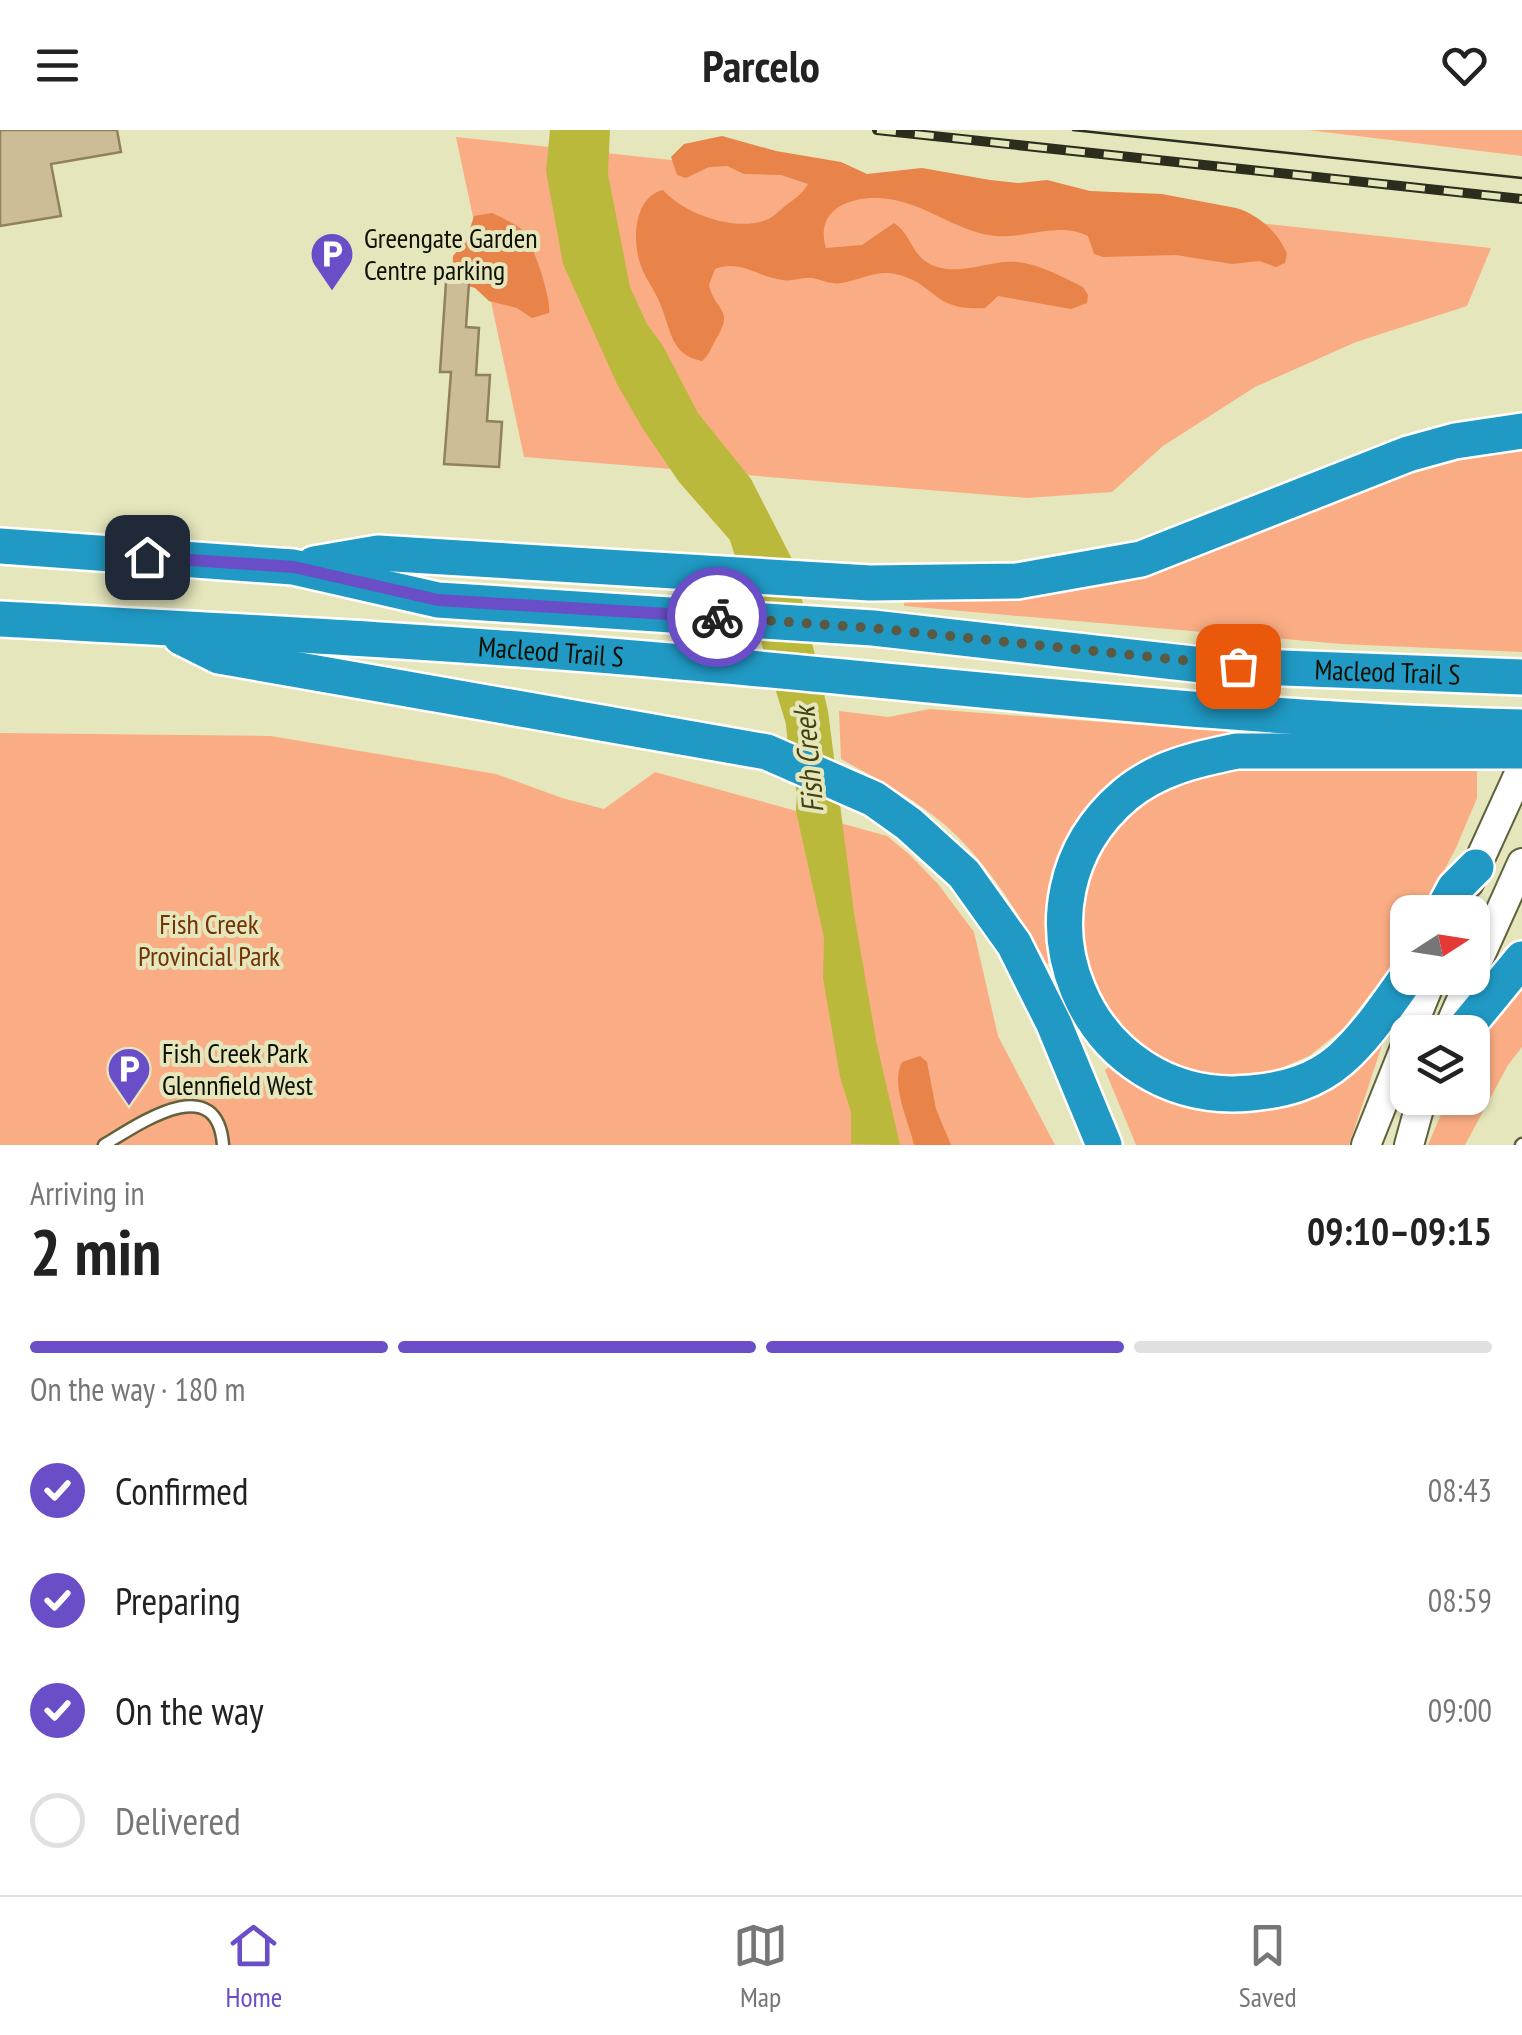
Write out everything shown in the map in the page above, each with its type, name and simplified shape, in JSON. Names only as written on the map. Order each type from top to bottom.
[{"type":"highway","points":[[294,567],[378,553],[870,583],[1017,582],[1141,559],[1408,454],[1455,441],[1522,431]]},
{"type":"highway","name":"Macleod Trail S","points":[[0,546],[294,567],[438,600],[872,628],[1202,665],[1522,676]]},
{"type":"highway","name":"Macleod Trail S","points":[[0,619],[680,662],[1306,716],[1522,727]]},
{"type":"highway","points":[[162,628],[219,656],[767,752],[874,800],[909,824],[964,874],[1014,944],[1054,1024],[1104,1145]]},
{"type":"highway","points":[[1394,995],[1340,1060],[1285,1090],[1224,1096],[1203,1094],[1156,1077],[1121,1055],[1083,1006],[1069,966],[1065,924],[1072,876],[1097,824],[1126,794],[1191,760],[1237,751],[1522,752]]},
{"type":"highway","points":[[1452,895],[1476,867]]},
{"type":"highway","points":[[1476,1015],[1522,958]]},
{"type":"main road","points":[[1465,895],[1522,767]]},
{"type":"main road","points":[[1490,935],[1522,863]]},
{"type":"main road","points":[[1366,1145],[1390,1085]]},
{"type":"main road","points":[[1410,1145],[1418,1115]]},
{"type":"lane","points":[[104,1145],[159,1112],[184,1106],[212,1116],[224,1145]]},
{"type":"green space","points":[[1308,130],[1522,130],[1522,156]]},
{"type":"green space","points":[[456,137],[1491,248],[1467,306],[1356,342],[1255,387],[1163,446],[1112,492],[1027,498],[524,457]]},
{"type":"green space","points":[[1522,444],[1522,652],[1342,644],[904,606],[905,594],[982,594],[1389,471]]},
{"type":"green space","points":[[930,709],[1248,733],[1248,740],[1108,788],[1084,815],[1054,873],[1046,913],[1051,961],[1047,964],[1007,897],[958,837],[917,804],[841,759],[839,711],[888,717]]},
{"type":"green space","name":"Fish Creek Provincial Park","points":[[0,733],[271,736],[496,774],[604,809],[655,772],[887,836],[938,884],[974,932],[998,1036],[1055,1145],[0,1145]]},
{"type":"green space","points":[[1241,763],[1477,763],[1477,798],[1431,895],[1390,895],[1390,967],[1386,974],[1343,1029],[1309,1056],[1274,1071],[1239,1078],[1202,1076],[1136,1048],[1089,990],[1074,924],[1106,827],[1167,781]]},
{"type":"green space","points":[[1522,976],[1522,1047],[1490,1098],[1490,1024]]},
{"type":"green space","points":[[1389,1024],[1349,1145],[1136,1145],[1105,1070],[1114,1063],[1220,1102]]},
{"type":"green space","points":[[1441,1115],[1481,1115],[1465,1145],[1428,1145]]},
{"type":"shaded area","points":[[722,136],[776,151],[841,162],[867,174],[922,168],[1019,183],[1047,180],[1090,191],[1162,194],[1236,208],[1267,225],[1287,254],[1285,263],[1276,267],[1259,261],[1232,264],[1176,255],[1103,257],[1094,254],[1088,236],[1077,232],[1054,230],[995,236],[899,201],[857,200],[844,204],[827,220],[826,248],[862,245],[894,223],[922,258],[937,267],[957,269],[1006,262],[1033,265],[1083,287],[1087,303],[1071,309],[998,296],[985,308],[967,308],[954,306],[919,283],[895,274],[834,283],[812,278],[782,280],[741,267],[724,266],[715,269],[709,285],[724,321],[702,361],[691,358],[677,346],[641,266],[636,245],[640,211],[653,194],[663,190],[697,213],[725,222],[754,223],[774,216],[808,184],[781,175],[744,174],[727,166],[709,167],[686,178],[677,175],[671,157],[684,144]]},
{"type":"shaded area","points":[[492,213],[525,234],[544,282],[549,313],[532,318],[517,308],[489,301],[452,276],[453,256],[466,241],[474,216]]},
{"type":"shaded area","points":[[920,1056],[927,1062],[936,1109],[951,1145],[914,1145],[898,1081],[902,1062]]},
{"type":"water","name":"Fish Creek","points":[[550,130],[610,130],[608,174],[630,287],[698,413],[751,479],[793,561],[828,711],[854,913],[876,1040],[900,1145],[851,1144],[851,1112],[840,1077],[823,978],[824,938],[796,811],[797,793],[786,724],[730,540],[679,482],[643,429],[617,384],[563,264],[546,171]]},
{"type":"building","points":[[0,130],[117,130],[121,152],[51,164],[61,216],[0,226]]},
{"type":"building","points":[[446,282],[469,283],[466,327],[479,328],[476,375],[490,375],[487,421],[502,422],[499,467],[444,464],[451,372],[440,372]]},
{"type":"tram line","points":[[1073,130],[1522,178]]},
{"type":"railway","points":[[877,130],[1522,199]]},
{"type":"way so far","points":[[717,617],[872,628],[1238,666]]},
{"type":"place","name":"Greengate Garden Centre parking","points":[[332,292]]},
{"type":"place","name":"Fish Creek Park Glennfield West","points":[[129,1107]]},
{"type":"route","points":[[147,557],[294,567],[438,600],[717,617]]}]
